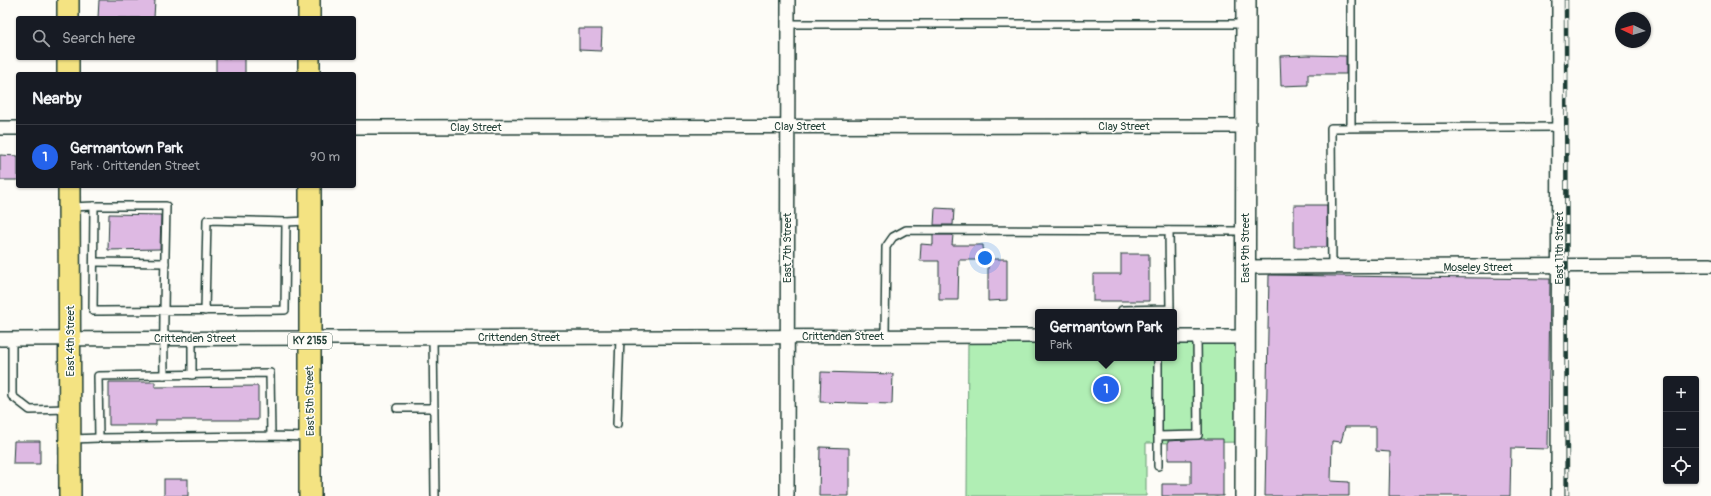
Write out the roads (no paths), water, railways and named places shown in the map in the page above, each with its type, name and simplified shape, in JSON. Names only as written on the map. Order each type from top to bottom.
[{"type":"main road","points":[[68,0],[68,16]]},
{"type":"main road","points":[[309,0],[310,16]]},
{"type":"main road","points":[[68,60],[68,72]]},
{"type":"main road","points":[[310,60],[310,72]]},
{"type":"main road","name":"East 4th Street","points":[[69,188],[70,496]]},
{"type":"main road","name":"East 5th Street","points":[[310,188],[310,496]]},
{"type":"street","name":"East 7th Street","points":[[787,496],[786,336],[788,0]]},
{"type":"street","name":"East 9th Street","points":[[1245,496],[1244,337],[1246,0]]},
{"type":"street","name":"East 11th Street","points":[[1558,496],[1560,266],[1559,0]]},
{"type":"street","name":"Clay Street","points":[[356,127],[1246,126]]},
{"type":"street","points":[[0,128],[16,128]]},
{"type":"street","name":"Moseley Street","points":[[1245,267],[1332,268],[1711,265]]},
{"type":"street","name":"Crittenden Street","points":[[6,339],[1035,336]]},
{"type":"street","points":[[1177,337],[1244,337]]},
{"type":"lane","points":[[1351,0],[1351,127]]},
{"type":"lane","points":[[788,24],[1246,24]]},
{"type":"lane","points":[[1332,268],[1330,128],[1559,127]]},
{"type":"lane","points":[[94,206],[93,311],[285,310],[286,222]]},
{"type":"lane","points":[[69,207],[166,206],[163,338],[164,375]]},
{"type":"lane","points":[[206,311],[207,220],[286,222],[310,221]]},
{"type":"lane","points":[[885,336],[886,247],[893,237],[906,230],[1245,231]]},
{"type":"lane","points":[[1169,231],[1170,309]]},
{"type":"lane","points":[[94,262],[165,263]]},
{"type":"lane","points":[[434,337],[433,408],[435,496]]},
{"type":"lane","points":[[617,424],[620,337]]},
{"type":"lane","points":[[1158,436],[1198,435],[1197,337]]},
{"type":"lane","points":[[192,338],[192,375]]},
{"type":"lane","points":[[6,339],[12,396],[30,410],[70,409]]},
{"type":"lane","points":[[1158,361],[1158,466]]},
{"type":"lane","points":[[99,438],[98,376],[270,373],[271,436]]},
{"type":"lane","points":[[397,408],[433,408]]},
{"type":"lane","points":[[70,439],[311,436]]},
{"type":"railway","points":[[1566,0],[1567,496]]},
{"type":"place","name":"Germantown Park","points":[[1106,389]]}]
